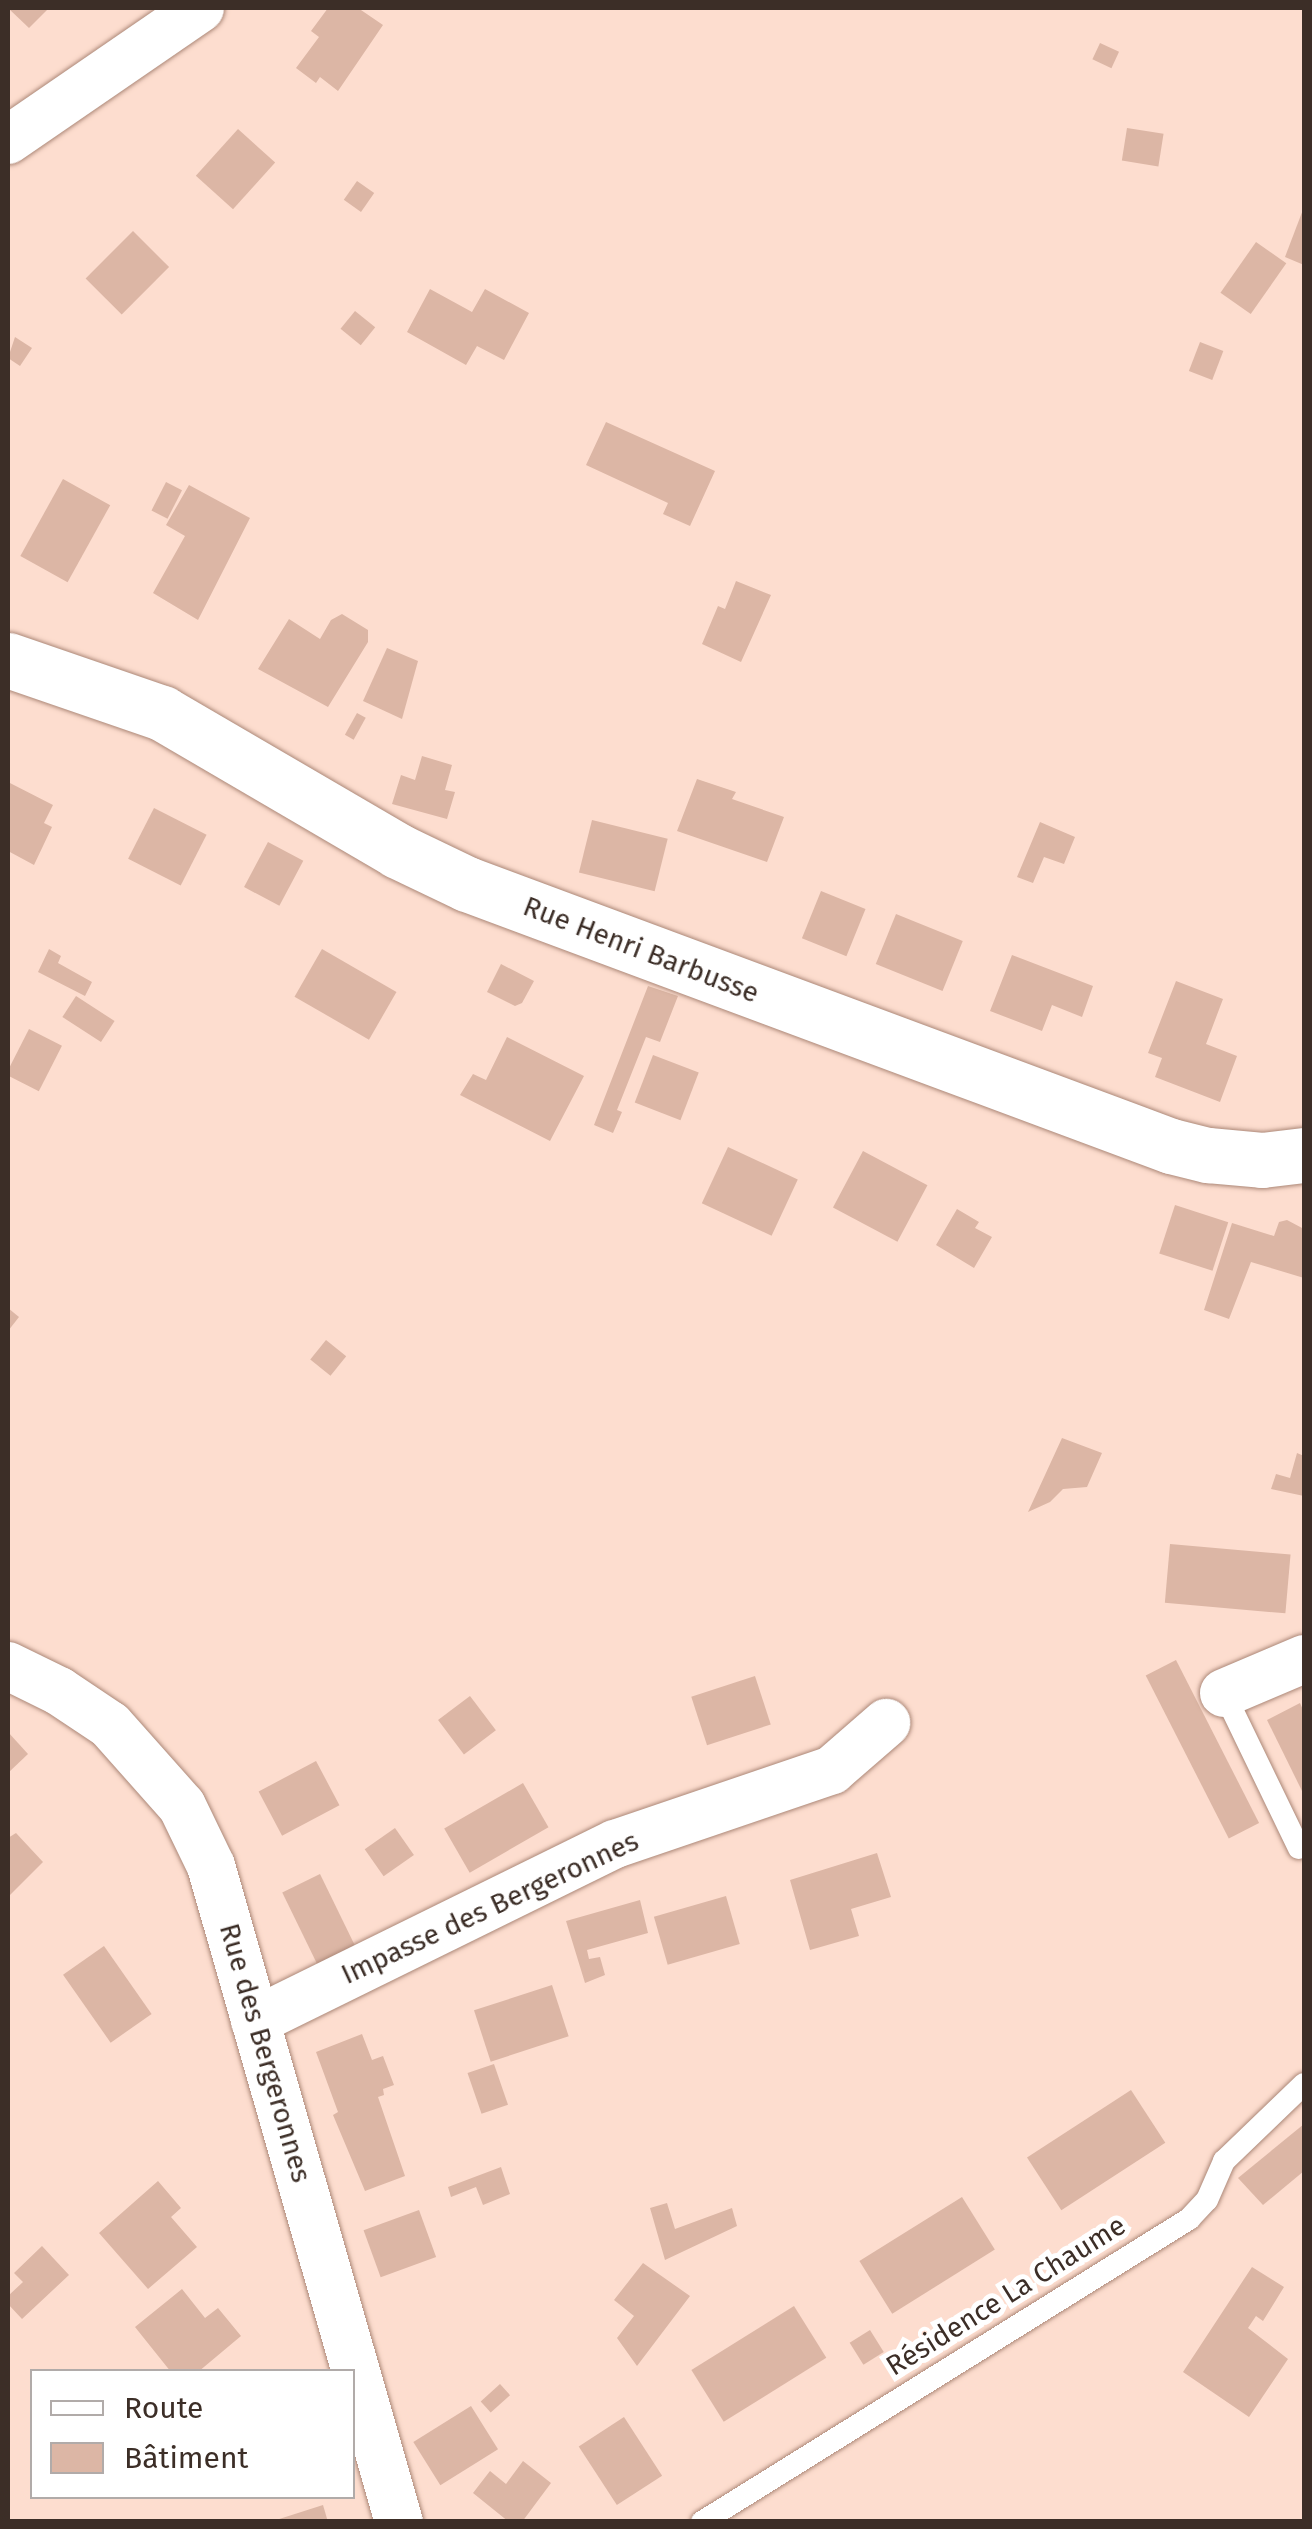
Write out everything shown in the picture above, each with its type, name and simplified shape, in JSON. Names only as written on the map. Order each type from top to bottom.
[{"type":"street","points":[[8,140],[200,8]]},
{"type":"street","name":"Rue Henri Barbusse","points":[[8,660],[162,713],[398,851],[485,890],[1171,1146],[1208,1156],[1262,1160],[1304,1155]]},
{"type":"street","points":[[1224,1694],[1304,1660]]},
{"type":"street","name":"Rue des Bergeronnes","points":[[8,1666],[59,1691],[110,1725],[182,1806],[211,1866],[399,2522]]},
{"type":"street","name":"Impasse des Bergeronnes","points":[[256,2021],[616,1844],[832,1770],[886,1723]]},
{"type":"lane","points":[[1224,1694],[1299,1848]]},
{"type":"lane","name":"Résidence La Chaume","points":[[702,2522],[1189,2219],[1207,2200],[1224,2161],[1304,2084]]},
{"type":"building","points":[[8,8],[49,8],[29,28]]},
{"type":"building","points":[[328,8],[358,8],[383,25],[338,91],[320,77],[316,83],[296,68],[319,37],[311,31]]},
{"type":"building","points":[[1100,43],[1119,52],[1111,68],[1092,59]]},
{"type":"building","points":[[1127,128],[1164,134],[1158,166],[1122,161]]},
{"type":"building","points":[[238,129],[275,162],[233,209],[196,176]]},
{"type":"building","points":[[357,181],[374,193],[361,212],[344,200]]},
{"type":"building","points":[[1304,207],[1304,265],[1285,257]]},
{"type":"building","points":[[133,231],[169,267],[122,314],[86,278]]},
{"type":"building","points":[[1256,242],[1286,263],[1251,314],[1220,293]]},
{"type":"building","points":[[430,289],[472,312],[485,289],[529,313],[504,360],[477,346],[466,365],[407,332]]},
{"type":"building","points":[[355,311],[375,327],[361,345],[341,329]]},
{"type":"building","points":[[15,337],[32,348],[20,366],[8,358]]},
{"type":"building","points":[[1200,342],[1223,351],[1212,380],[1189,371]]},
{"type":"building","points":[[606,422],[715,471],[690,526],[663,514],[668,503],[586,465]]},
{"type":"building","points":[[63,479],[110,505],[68,582],[20,556]]},
{"type":"building","points":[[166,482],[182,490],[168,519],[151,511]]},
{"type":"building","points":[[189,485],[250,518],[198,620],[153,593],[185,536],[166,525]]},
{"type":"building","points":[[736,581],[771,595],[741,662],[702,644],[718,606],[725,609]]},
{"type":"building","points":[[342,614],[368,630],[368,642],[328,707],[258,669],[289,619],[320,639],[331,620]]},
{"type":"building","points":[[387,648],[418,661],[402,719],[363,701]]},
{"type":"building","points":[[357,713],[366,718],[354,740],[345,735]]},
{"type":"building","points":[[422,756],[452,765],[445,790],[455,792],[447,819],[392,804],[401,775],[415,780]]},
{"type":"building","points":[[697,779],[736,792],[732,799],[784,817],[767,862],[677,831]]},
{"type":"building","points":[[8,782],[53,805],[44,823],[52,827],[34,865],[8,851]]},
{"type":"building","points":[[154,808],[207,835],[181,886],[128,859]]},
{"type":"building","points":[[592,820],[668,839],[655,891],[579,872]]},
{"type":"building","points":[[1040,822],[1075,837],[1064,864],[1044,857],[1033,883],[1017,877]]},
{"type":"building","points":[[268,842],[303,861],[279,906],[244,887]]},
{"type":"building","points":[[821,891],[866,909],[846,956],[802,938]]},
{"type":"building","points":[[896,914],[963,941],[943,991],[876,964]]},
{"type":"building","points":[[49,949],[61,956],[58,963],[92,982],[85,996],[38,972]]},
{"type":"building","points":[[322,949],[396,992],[369,1040],[295,997]]},
{"type":"building","points":[[1012,955],[1093,986],[1082,1017],[1052,1005],[1042,1031],[990,1011]]},
{"type":"building","points":[[501,964],[534,981],[522,1003],[515,1006],[487,992]]},
{"type":"building","points":[[1176,981],[1223,999],[1206,1044],[1237,1056],[1220,1102],[1155,1077],[1162,1058],[1148,1053]]},
{"type":"building","points":[[648,986],[678,996],[660,1042],[646,1037],[617,1110],[622,1112],[613,1133],[594,1125]]},
{"type":"building","points":[[76,996],[115,1021],[101,1042],[62,1017]]},
{"type":"building","points":[[29,1029],[62,1046],[39,1091],[8,1076]]},
{"type":"building","points":[[507,1037],[584,1076],[550,1141],[460,1095],[473,1074],[486,1080]]},
{"type":"building","points":[[653,1055],[699,1073],[680,1120],[635,1103]]},
{"type":"building","points":[[728,1147],[798,1180],[772,1236],[702,1203]]},
{"type":"building","points":[[863,1151],[927,1185],[897,1242],[833,1208]]},
{"type":"building","points":[[1175,1205],[1228,1222],[1212,1271],[1159,1254]]},
{"type":"building","points":[[957,1209],[979,1222],[975,1228],[992,1237],[974,1268],[936,1245]]},
{"type":"building","points":[[1287,1220],[1304,1229],[1304,1278],[1251,1262],[1229,1319],[1204,1310],[1232,1223],[1274,1236],[1279,1222]]},
{"type":"building","points":[[8,1308],[19,1317],[8,1331]]},
{"type":"building","points":[[326,1340],[346,1356],[330,1376],[310,1359]]},
{"type":"building","points":[[1062,1438],[1102,1453],[1087,1487],[1063,1489],[1050,1502],[1028,1512]]},
{"type":"building","points":[[1297,1453],[1304,1456],[1304,1496],[1271,1489],[1276,1474],[1290,1478]]},
{"type":"building","points":[[1170,1544],[1291,1555],[1285,1613],[1165,1603]]},
{"type":"building","points":[[1176,1660],[1259,1823],[1229,1838],[1146,1675]]},
{"type":"building","points":[[755,1676],[771,1725],[707,1745],[691,1697]]},
{"type":"building","points":[[470,1696],[496,1730],[464,1754],[438,1720]]},
{"type":"building","points":[[1300,1703],[1304,1712],[1304,1795],[1267,1720]]},
{"type":"building","points":[[8,1732],[28,1754],[8,1773]]},
{"type":"building","points":[[316,1761],[339,1805],[282,1836],[259,1792]]},
{"type":"building","points":[[523,1783],[548,1827],[470,1873],[444,1828]]},
{"type":"building","points":[[395,1828],[414,1855],[384,1876],[365,1849]]},
{"type":"building","points":[[16,1833],[43,1862],[8,1897],[8,1838]]},
{"type":"building","points":[[877,1853],[891,1897],[851,1909],[859,1936],[810,1950],[790,1880]]},
{"type":"building","points":[[320,1874],[358,1951],[320,1970],[282,1892]]},
{"type":"building","points":[[726,1896],[740,1944],[668,1965],[654,1917]]},
{"type":"building","points":[[640,1900],[648,1933],[587,1950],[589,1959],[600,1957],[605,1975],[585,1983],[566,1921]]},
{"type":"building","points":[[104,1946],[152,2014],[111,2043],[63,1975]]},
{"type":"building","points":[[552,1985],[569,2036],[491,2062],[474,2010]]},
{"type":"building","points":[[362,2034],[372,2060],[383,2056],[394,2085],[383,2089],[384,2095],[378,2097],[405,2176],[365,2191],[333,2115],[338,2112],[316,2052]]},
{"type":"building","points":[[494,2064],[508,2105],[482,2114],[468,2073]]},
{"type":"building","points":[[1131,2090],[1165,2143],[1061,2210],[1027,2158]]},
{"type":"building","points":[[1304,2124],[1304,2171],[1263,2205],[1238,2178]]},
{"type":"building","points":[[501,2167],[510,2194],[483,2205],[476,2187],[451,2197],[448,2187]]},
{"type":"building","points":[[158,2181],[181,2208],[171,2217],[197,2247],[148,2289],[99,2233]]},
{"type":"building","points":[[962,2197],[995,2250],[892,2314],[859,2261]]},
{"type":"building","points":[[667,2203],[675,2229],[732,2208],[737,2226],[665,2260],[650,2208]]},
{"type":"building","points":[[419,2210],[436,2257],[381,2277],[364,2230]]},
{"type":"building","points":[[42,2246],[69,2275],[22,2319],[8,2304],[8,2296],[23,2282],[14,2273]]},
{"type":"building","points":[[643,2263],[690,2296],[637,2366],[617,2338],[634,2316],[614,2300]]},
{"type":"building","points":[[1252,2267],[1284,2287],[1263,2321],[1256,2316],[1248,2328],[1288,2359],[1249,2417],[1183,2372]]},
{"type":"building","points":[[182,2289],[205,2318],[218,2308],[241,2336],[202,2369],[169,2369],[135,2327]]},
{"type":"building","points":[[794,2306],[826,2358],[724,2422],[691,2370]]},
{"type":"building","points":[[870,2330],[884,2352],[863,2365],[850,2343]]},
{"type":"building","points":[[500,2384],[510,2395],[491,2413],[481,2401]]},
{"type":"building","points":[[471,2406],[498,2449],[440,2485],[413,2442]]},
{"type":"building","points":[[624,2417],[662,2476],[617,2505],[579,2446]]},
{"type":"building","points":[[523,2461],[551,2483],[522,2522],[509,2522],[473,2493],[490,2471],[506,2484]]},
{"type":"building","points":[[323,2505],[328,2522],[273,2522],[273,2521]]}]
